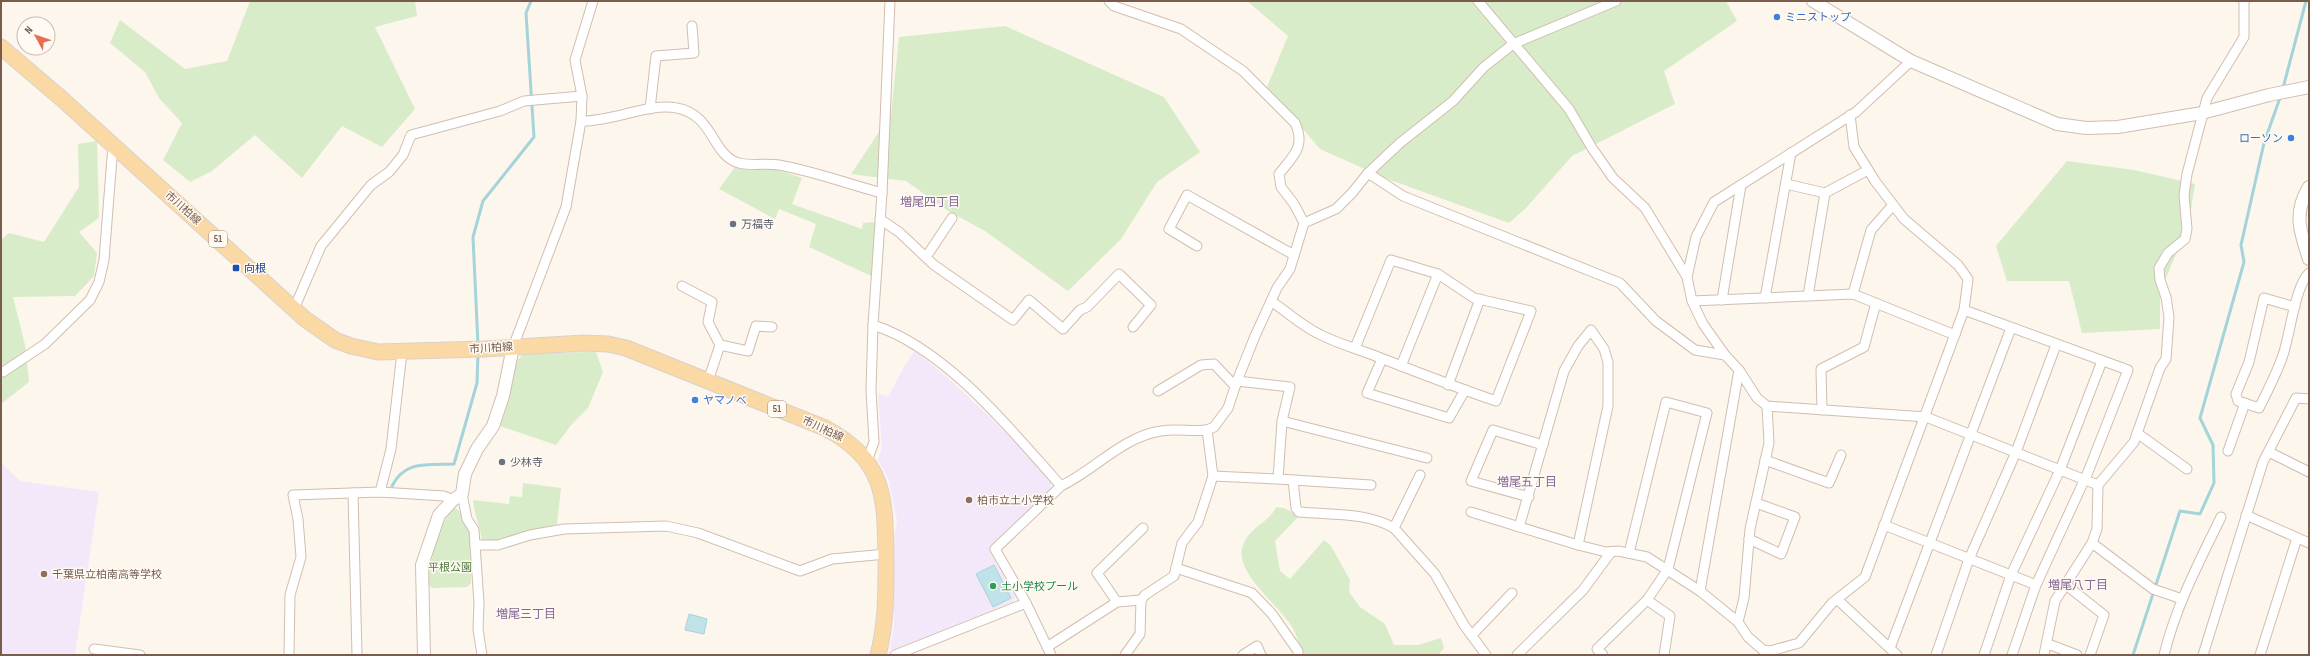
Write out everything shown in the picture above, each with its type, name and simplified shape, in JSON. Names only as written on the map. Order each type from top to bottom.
[{"type":"main road","name":"市川柏線","points":[[1,47],[113,145],[294,309],[321,331],[351,346],[378,352],[402,352],[469,350],[584,343],[608,344],[626,348],[825,428],[844,438],[857,449],[867,461],[875,474],[884,501],[886,554],[884,631],[878,655]]},
{"type":"street","points":[[424,655],[422,565],[439,515],[457,497],[465,474],[477,449],[495,420],[503,396],[513,347],[566,207],[581,121],[582,96],[575,60],[594,1]]},
{"type":"street","points":[[867,461],[874,442],[871,390],[873,325],[882,193],[890,1]]},
{"type":"street","points":[[1109,1],[1114,6],[1181,29],[1243,71],[1295,123],[1300,143],[1296,152],[1279,174],[1280,187],[1294,204],[1304,223],[1290,269],[1271,301],[1236,383],[1224,416],[1214,427],[1207,430],[1160,430],[1132,441],[1074,480],[1061,486],[995,549],[1026,603],[1049,651],[1117,602],[1141,600]]},
{"type":"street","points":[[1478,1],[1569,109],[1592,148],[1613,178],[1645,208],[1687,277],[1692,302],[1703,324],[1725,355],[1740,370],[1757,398],[1767,406],[1926,416],[2098,484]]},
{"type":"street","points":[[1304,223],[1336,209],[1352,193],[1368,173],[1400,143],[1453,101],[1484,67],[1513,44],[1616,1]]},
{"type":"street","points":[[1813,1],[1911,61],[2057,124],[2086,128],[2118,127],[2202,113],[2269,95],[2309,87]]},
{"type":"street","points":[[2044,655],[2048,644],[2055,601],[2092,543],[2097,529],[2098,484],[2134,442],[2160,368],[2166,359],[2169,317],[2166,297],[2160,280],[2159,268],[2168,253],[2185,239],[2187,229],[2184,195],[2187,174],[2202,113],[2207,98],[2244,37],[2244,1]]},
{"type":"street","points":[[650,109],[656,56],[694,53],[692,26]]},
{"type":"street","points":[[1687,277],[1696,236],[1714,202],[1850,116],[1911,61]]},
{"type":"street","points":[[294,309],[321,246],[371,185],[389,172],[403,155],[411,136],[500,112],[524,101],[538,98],[582,96]]},
{"type":"street","points":[[581,121],[608,120],[650,109],[677,108],[696,115],[704,122],[724,153],[739,163],[779,165],[882,193]]},
{"type":"street","points":[[1471,512],[1578,545],[1611,552],[1629,553],[1647,557],[1668,569],[1738,622],[1762,653],[1799,643],[1832,603],[1838,600],[1865,577],[1926,416],[1964,310],[1968,280],[1958,265],[1904,219],[1868,170],[1854,147],[1850,116]]},
{"type":"street","points":[[3,372],[45,344],[90,300],[99,282],[104,260],[113,145]]},
{"type":"street","points":[[1765,298],[1791,153]]},
{"type":"street","points":[[1786,184],[1825,193],[1868,170]]},
{"type":"street","points":[[1368,173],[1403,196],[1620,283],[1656,321],[1695,350],[1725,355]]},
{"type":"street","points":[[1722,300],[1741,185]]},
{"type":"street","points":[[2308,253],[2298,222],[2301,207],[2309,187]]},
{"type":"street","points":[[1808,296],[1825,193]]},
{"type":"street","points":[[1197,246],[1169,229],[1187,195],[1294,256]]},
{"type":"street","points":[[1853,294],[1871,230],[1894,205]]},
{"type":"street","points":[[926,257],[952,218]]},
{"type":"street","points":[[880,219],[899,232],[926,257],[1013,320],[1029,300],[1063,329],[1080,310],[1088,307],[1119,274],[1151,305],[1133,328]]},
{"type":"street","points":[[1271,301],[1318,334],[1448,384],[1496,401],[1531,310],[1480,300],[1464,292],[1438,274],[1391,260],[1355,348]]},
{"type":"street","points":[[2295,307],[2264,298],[2249,362],[2236,394],[2238,401],[2259,408],[2283,354],[2295,307],[2305,277],[2309,273]]},
{"type":"street","points":[[1401,366],[1438,274]]},
{"type":"street","points":[[682,286],[712,302],[708,322],[720,345],[708,381]]},
{"type":"street","points":[[1692,302],[1853,294],[1955,335]]},
{"type":"street","points":[[1448,384],[1480,300]]},
{"type":"street","points":[[1822,410],[1821,369],[1864,347],[1876,303]]},
{"type":"street","points":[[1964,310],[2056,345],[2128,370],[2085,480],[2036,585],[2012,655]]},
{"type":"street","points":[[873,325],[901,336],[955,376],[998,416],[1061,486]]},
{"type":"street","points":[[720,345],[748,351],[756,326],[772,327]]},
{"type":"street","points":[[1890,648],[1928,543],[2011,328]]},
{"type":"street","points":[[1519,527],[1529,497],[1564,371],[1578,346],[1591,330],[1604,349],[1608,362],[1608,406],[1578,545]]},
{"type":"street","points":[[1936,655],[1969,559],[2016,452],[2056,345]]},
{"type":"street","points":[[380,492],[391,449],[402,352]]},
{"type":"street","points":[[1382,359],[1367,393],[1380,399],[1449,418],[1465,390]]},
{"type":"street","points":[[1984,655],[2011,575],[2060,470],[2102,361]]},
{"type":"street","points":[[1158,391],[1201,365],[1214,364],[1236,383],[1290,387],[1282,421],[1278,479]]},
{"type":"street","points":[[1700,592],[1740,370]]},
{"type":"street","points":[[2204,655],[2264,462],[2296,398],[2309,399]]},
{"type":"street","points":[[1603,655],[1597,649],[1647,600],[1668,569],[1707,413],[1666,402],[1629,553]]},
{"type":"street","points":[[2228,451],[2245,403]]},
{"type":"street","points":[[1738,622],[1744,598],[1749,539],[1769,442],[1767,406]]},
{"type":"street","points":[[1282,421],[1427,458]]},
{"type":"street","points":[[1125,655],[1140,634],[1141,600],[1145,595],[1174,576],[1182,543],[1198,522],[1213,476],[1207,430]]},
{"type":"street","points":[[1529,497],[1471,481],[1493,430],[1543,445]]},
{"type":"street","points":[[2137,433],[2187,469]]},
{"type":"street","points":[[2269,452],[2309,472]]},
{"type":"street","points":[[1765,460],[1829,483],[1841,455]]},
{"type":"street","points":[[1394,528],[1420,475]]},
{"type":"street","points":[[1213,476],[1371,485]]},
{"type":"street","points":[[1293,480],[1296,508],[1299,512],[1380,520],[1394,528],[1435,574],[1486,655]]},
{"type":"street","points":[[289,655],[290,595],[302,557],[298,519],[293,495],[380,492],[457,497]]},
{"type":"street","points":[[353,493],[357,655]]},
{"type":"street","points":[[457,497],[474,530],[479,603],[478,629],[482,655]]},
{"type":"street","points":[[1749,539],[1782,554],[1795,517],[1756,502]]},
{"type":"street","points":[[2246,516],[2309,543]]},
{"type":"street","points":[[2164,655],[2170,629],[2182,599],[2221,517]]},
{"type":"street","points":[[1884,525],[2036,585]]},
{"type":"street","points":[[475,545],[498,545],[530,535],[564,529],[666,526],[698,533],[800,571],[832,559],[886,554]]},
{"type":"street","points":[[1117,602],[1097,573],[1143,528]]},
{"type":"street","points":[[2260,655],[2297,538]]},
{"type":"street","points":[[2092,543],[2153,589],[2182,599]]},
{"type":"street","points":[[1517,655],[1583,590],[1611,552]]},
{"type":"street","points":[[1176,568],[1252,594],[1272,614],[1298,651],[1298,655]]},
{"type":"street","points":[[2066,585],[2104,615],[2090,655]]},
{"type":"street","points":[[1472,635],[1512,593]]},
{"type":"street","points":[[1647,600],[1670,616],[1664,655]]},
{"type":"street","points":[[1838,600],[1897,655]]},
{"type":"street","points":[[895,655],[1026,603]]},
{"type":"street","points":[[2048,644],[2077,655]]},
{"type":"street","points":[[1243,655],[1257,646],[1261,655]]},
{"type":"street","points":[[94,649],[140,655]]},
{"type":"shaded area","name":"柏市立土小学校","points":[[915,351],[947,377],[990,417],[1051,479],[1051,493],[989,549],[1016,597],[1012,602],[893,651],[890,648],[894,625],[894,539],[897,521],[889,481],[878,460],[882,447],[878,393],[888,397],[905,365]]},
{"type":"shaded area","name":"千葉県立柏南高等学校","points":[[1,463],[20,481],[99,492],[75,655],[1,655]]},
{"type":"green space","points":[[250,1],[415,1],[417,16],[375,27],[415,109],[382,147],[342,126],[302,178],[255,135],[212,171],[190,182],[163,160],[182,123],[159,98],[145,72],[110,43],[120,20],[185,69],[227,61]]},
{"type":"green space","points":[[1247,1],[1726,1],[1737,21],[1664,71],[1675,104],[1572,156],[1526,208],[1509,223],[1385,178],[1320,149],[1267,87],[1288,36]]},
{"type":"green space","points":[[1005,26],[1164,97],[1200,152],[1157,182],[1121,239],[1068,291],[985,231],[948,211],[906,181],[851,174],[891,114],[899,37]]},
{"type":"green space","points":[[97,141],[99,218],[79,232],[97,253],[94,276],[75,296],[13,297],[25,345],[29,382],[1,404],[1,240],[9,233],[44,242],[79,187],[78,144]]},
{"type":"green space","points":[[2067,161],[2134,170],[2195,184],[2189,222],[2160,293],[2160,329],[2082,333],[2069,281],[2007,281],[1996,246]]},
{"type":"green space","points":[[735,167],[776,169],[802,178],[792,204],[862,229],[863,223],[876,222],[871,276],[809,247],[816,224],[779,209],[775,219],[719,189]]},
{"type":"green space","points":[[596,352],[603,372],[588,408],[572,424],[556,445],[500,426],[515,363],[524,353]]},
{"type":"green space","points":[[523,483],[561,488],[557,524],[498,541],[482,541],[473,500],[509,504],[510,496],[522,497]]},
{"type":"green space","name":"平根公園","points":[[454,507],[459,511],[470,533],[471,583],[467,587],[432,588],[428,584],[436,544],[443,524]]},
{"type":"green space","points":[[1276,507],[1284,508],[1299,516],[1275,541],[1280,571],[1290,579],[1324,540],[1331,546],[1350,580],[1349,592],[1360,607],[1385,624],[1394,645],[1418,645],[1441,638],[1444,648],[1439,654],[1303,655],[1292,627],[1252,579],[1242,558],[1242,549],[1249,535],[1269,518]]},
{"type":"water","name":"土小学校プール","points":[[994,565],[1011,598],[993,607],[976,574]]},
{"type":"water","points":[[689,614],[707,619],[704,634],[685,630]]},
{"type":"waterway","points":[[478,345],[473,237],[483,201],[534,137],[526,13],[531,1]]},
{"type":"waterway","points":[[2283,88],[2306,1]]},
{"type":"waterway","points":[[2133,655],[2180,511],[2200,514],[2214,483],[2213,445],[2200,418],[2244,262],[2241,245],[2264,143],[2281,95]]},
{"type":"waterway","points":[[392,486],[397,478],[410,468],[426,465],[454,464],[477,383],[478,353]]},
{"type":"place","name":"ミニストップ","points":[[1777,17]]},
{"type":"place","name":"ローソン","points":[[2291,138]]},
{"type":"place","name":"万福寺","points":[[733,224]]},
{"type":"place","name":"向根","points":[[236,268]]},
{"type":"place","name":"ヤマノベ","points":[[695,400]]},
{"type":"place","name":"少林寺","points":[[502,462]]},
{"type":"place","name":"柏市立土小学校","points":[[969,500]]},
{"type":"place","name":"千葉県立柏南高等学校","points":[[44,574]]},
{"type":"place","name":"土小学校プール","points":[[993,586]]},
{"type":"district","name":"増尾四丁目","points":[[930,202]]},
{"type":"district","name":"増尾五丁目","points":[[1527,482]]},
{"type":"district","name":"増尾八丁目","points":[[2078,585]]},
{"type":"district","name":"増尾三丁目","points":[[526,614]]}]
